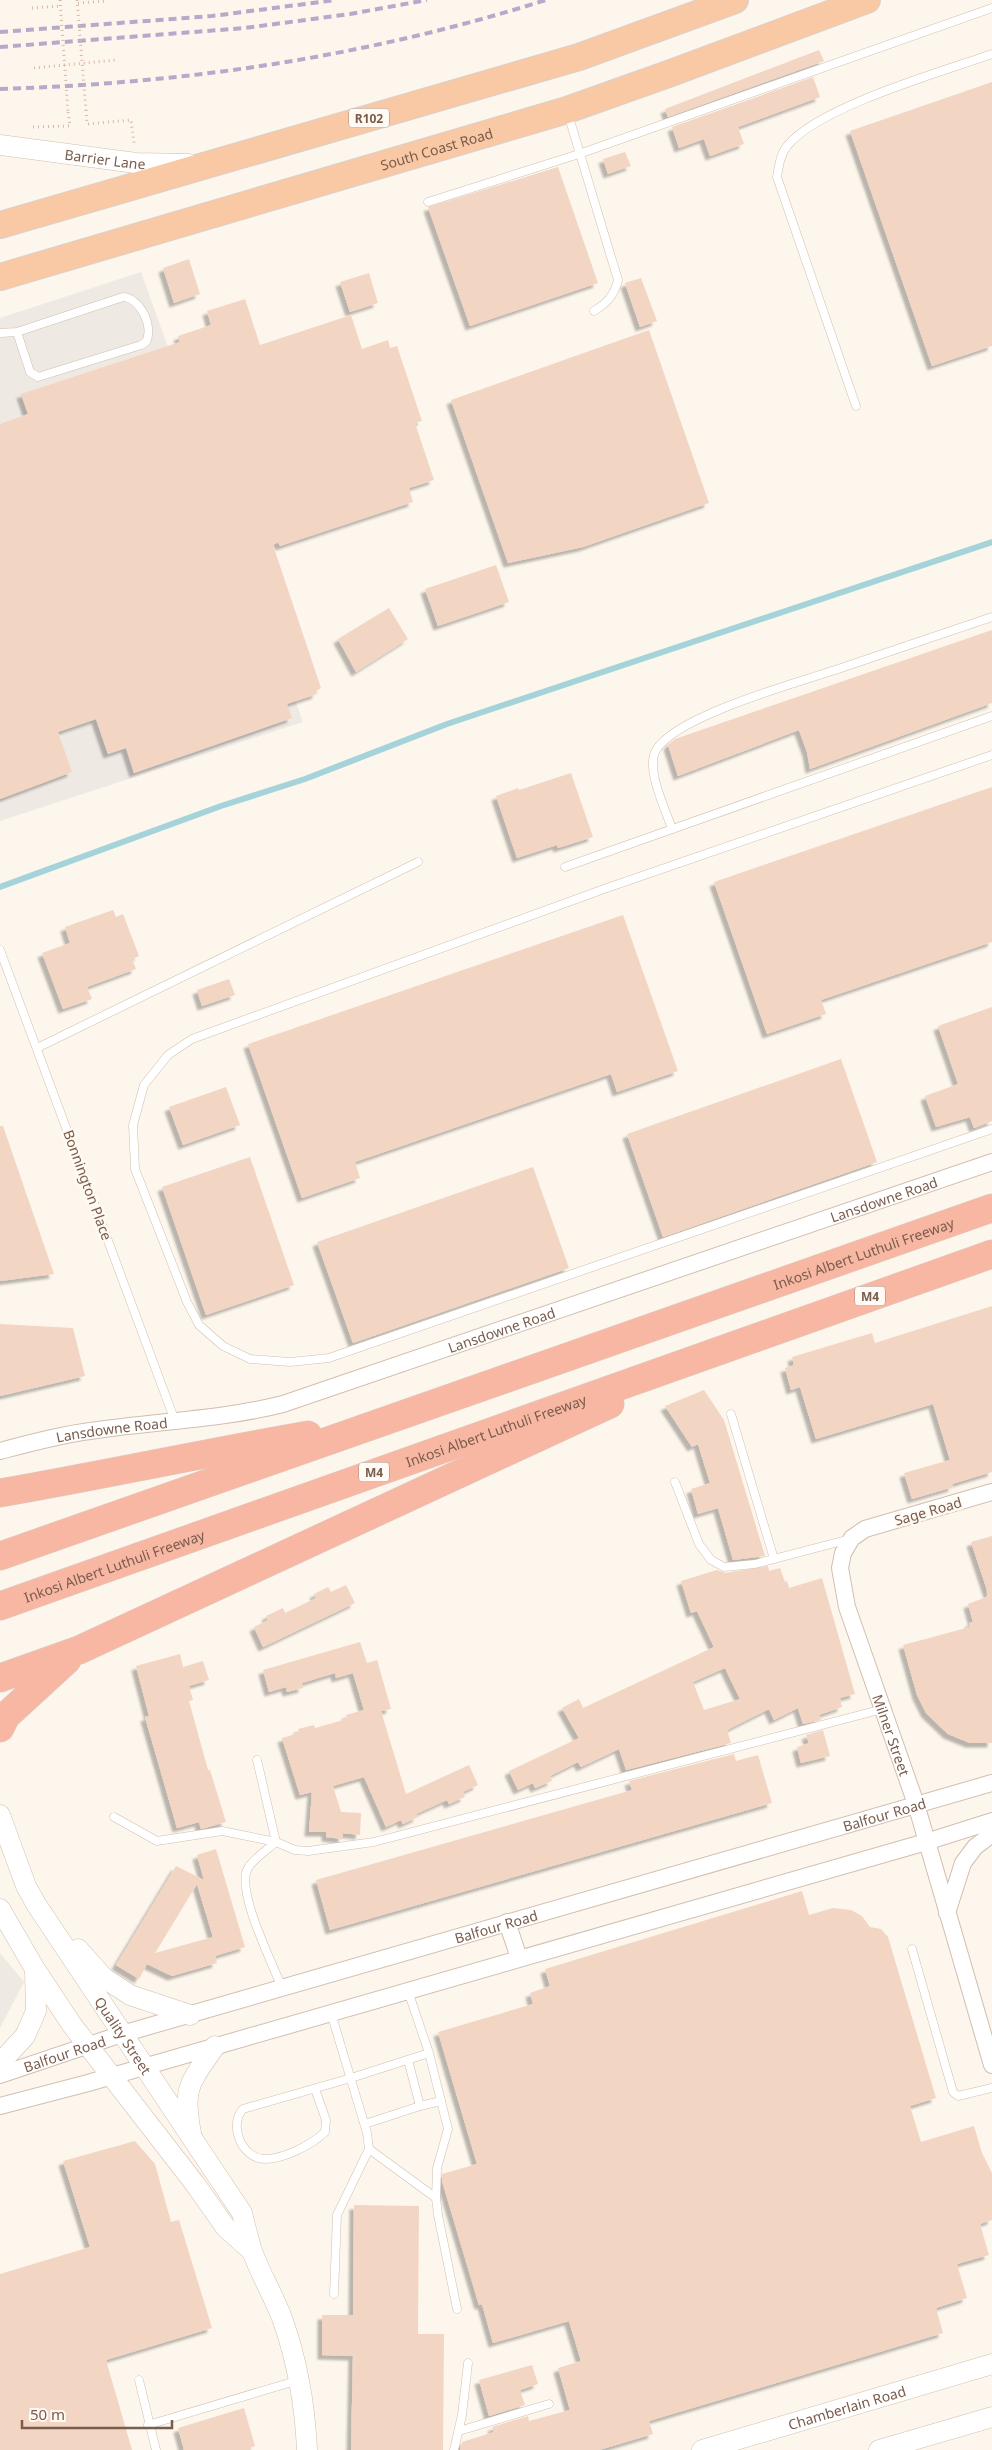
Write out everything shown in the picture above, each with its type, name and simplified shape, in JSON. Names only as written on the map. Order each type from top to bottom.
[{"type":"highway","name":"R102","points":[[0,225],[579,57],[735,0]]},
{"type":"highway","name":"South Coast Road","points":[[0,277],[567,110],[867,0]]},
{"type":"highway","name":"Inkosi Albert Luthuli Freeway","points":[[0,1556],[384,1423],[992,1208]]},
{"type":"highway","name":"Inkosi Albert Luthuli Freeway","points":[[0,1606],[749,1338],[992,1254]]},
{"type":"highway","points":[[0,1678],[79,1650],[463,1474],[749,1338]]},
{"type":"highway","points":[[0,1493],[111,1474],[214,1451],[384,1423]]},
{"type":"highway","points":[[0,1728],[6,1716],[29,1692],[79,1650]]},
{"type":"street","name":"Barrier Lane","points":[[0,145],[136,164],[212,165]]},
{"type":"street","name":"Lansdowne Road","points":[[0,1451],[37,1441],[90,1431],[254,1411],[314,1395],[992,1162]]},
{"type":"street","name":"Sage Road","points":[[858,1534],[992,1492]]},
{"type":"street","name":"Milner Street","points":[[858,1534],[843,1553],[840,1568],[847,1607],[916,1804],[992,2065]]},
{"type":"street","name":"Balfour Road","points":[[0,2075],[122,2034],[992,1783]]},
{"type":"street","name":"Quality Street","points":[[0,1815],[26,1886],[36,1904],[242,2213],[252,2251],[282,2320],[299,2380],[305,2418],[306,2450]]},
{"type":"street","points":[[0,2106],[144,2067],[926,1842],[992,1821]]},
{"type":"street","points":[[947,1913],[963,1863],[974,1847],[992,1834]]},
{"type":"street","points":[[36,1904],[104,1978],[130,1995],[190,2015]]},
{"type":"street","name":"Quality Street","points":[[0,1909],[35,1969],[87,2045],[195,2184],[226,2228],[252,2251]]},
{"type":"street","points":[[507,1922],[519,1958]]},
{"type":"street","points":[[0,2063],[25,2036],[36,2011],[35,1969]]},
{"type":"street","points":[[193,2140],[187,2111],[187,2094],[192,2080],[215,2046]]},
{"type":"street","name":"Chamberlain Road","points":[[702,2450],[992,2364]]},
{"type":"street","points":[[879,2450],[992,2417]]},
{"type":"lane","points":[[428,202],[579,154],[992,8]]},
{"type":"lane","points":[[856,406],[777,177],[780,160],[787,146],[800,135],[836,113],[886,92],[992,54]]},
{"type":"lane","points":[[567,110],[618,280],[616,292],[594,311]]},
{"type":"lane","points":[[0,333],[17,332],[123,297],[131,297],[136,301],[149,330],[146,342],[140,345],[38,377],[30,372],[17,332]]},
{"type":"lane","points":[[672,829],[654,775],[652,762],[655,750],[664,740],[686,726],[731,706],[992,617]]},
{"type":"lane","points":[[565,867],[992,716]]},
{"type":"lane","points":[[992,755],[604,889],[192,1039],[168,1055],[144,1085],[132,1125],[135,1169],[187,1302],[199,1325],[223,1346],[250,1359],[290,1362],[329,1358],[992,1129]]},
{"type":"lane","points":[[37,1048],[418,862]]},
{"type":"lane","name":"Bonnington Place","points":[[0,950],[175,1421]]},
{"type":"lane","points":[[730,1414],[774,1559]]},
{"type":"lane","points":[[675,1482],[699,1544],[711,1560],[724,1567],[742,1567],[858,1534]]},
{"type":"lane","points":[[114,1817],[157,1842],[222,1831],[276,1842],[295,1850],[308,1851],[374,1842],[883,1709]]},
{"type":"lane","points":[[257,1760],[276,1842]]},
{"type":"lane","points":[[276,1842],[247,1869],[245,1879],[247,1900],[282,1988]]},
{"type":"lane","points":[[912,1949],[953,2092],[958,2096],[964,2096],[992,2088]]},
{"type":"lane","points":[[408,1991],[429,2053],[448,2129],[437,2168],[436,2198],[457,2309]]},
{"type":"lane","points":[[331,2013],[365,2124],[369,2149],[337,2216],[334,2294]]},
{"type":"lane","points":[[314,2089],[326,2120],[325,2132],[287,2154],[264,2159],[251,2155],[245,2149],[238,2136],[236,2122],[238,2113],[242,2109],[351,2078],[429,2053]]},
{"type":"lane","points":[[408,2060],[420,2106]]},
{"type":"lane","points":[[365,2124],[441,2101]]},
{"type":"lane","points":[[369,2149],[436,2198]]},
{"type":"lane","points":[[454,2450],[459,2431],[468,2363]]},
{"type":"lane","points":[[139,2380],[148,2425],[156,2450]]},
{"type":"lane","points":[[148,2425],[299,2380]]},
{"type":"lane","points":[[459,2431],[549,2404]]},
{"type":"path","points":[[21,148],[25,128],[70,126],[60,0]]},
{"type":"path","points":[[106,1],[78,1],[87,124],[131,120],[136,164]]},
{"type":"path","points":[[32,8],[60,6]]},
{"type":"path","points":[[34,68],[116,60]]},
{"type":"shaded area","points":[[141,272],[303,722],[0,821],[0,318]]},
{"type":"shaded area","points":[[0,1953],[24,1982],[0,2028]]},
{"type":"building","points":[[819,50],[824,61],[668,117],[665,109]]},
{"type":"building","points":[[813,77],[820,97],[738,127],[744,144],[710,156],[704,139],[679,148],[672,127]]},
{"type":"building","points":[[992,82],[992,346],[932,366],[850,131]]},
{"type":"building","points":[[625,152],[631,166],[608,174],[603,159]]},
{"type":"building","points":[[558,167],[598,283],[470,326],[428,207]]},
{"type":"building","points":[[189,259],[200,294],[174,303],[163,268]]},
{"type":"building","points":[[369,273],[378,303],[350,312],[340,282]]},
{"type":"building","points":[[641,278],[657,321],[640,327],[625,283]]},
{"type":"building","points":[[245,299],[260,345],[351,315],[362,349],[388,340],[390,348],[397,346],[422,421],[415,423],[434,480],[409,488],[413,502],[280,546],[278,542],[273,545],[321,688],[316,691],[317,694],[287,704],[292,718],[134,773],[126,748],[108,754],[96,719],[58,732],[72,772],[0,799],[0,424],[28,414],[21,394],[180,342],[178,336],[211,325],[207,311]]},
{"type":"building","points":[[649,330],[709,503],[583,547],[508,563],[451,400]]},
{"type":"building","points":[[496,565],[509,602],[438,626],[425,589]]},
{"type":"building","points":[[389,608],[408,639],[356,672],[338,639]]},
{"type":"building","points":[[992,630],[992,703],[810,769],[807,752],[799,730],[678,776],[668,745],[675,739]]},
{"type":"building","points":[[571,773],[593,837],[558,848],[557,845],[517,858],[496,796]]},
{"type":"building","points":[[992,787],[992,942],[821,1000],[826,1014],[767,1034],[714,882]]},
{"type":"building","points":[[113,910],[116,917],[123,914],[139,956],[132,959],[136,969],[87,987],[92,999],[63,1009],[42,953],[70,943],[65,927]]},
{"type":"building","points":[[623,915],[678,1071],[617,1092],[611,1074],[355,1162],[360,1178],[302,1198],[248,1044]]},
{"type":"building","points":[[229,979],[235,995],[202,1006],[197,990]]},
{"type":"building","points":[[992,1007],[992,1121],[974,1128],[970,1117],[936,1127],[925,1096],[958,1084],[938,1026]]},
{"type":"building","points":[[841,1059],[877,1162],[663,1237],[627,1134]]},
{"type":"building","points":[[226,1087],[240,1125],[183,1145],[169,1107]]},
{"type":"building","points":[[0,1126],[3,1126],[54,1274],[0,1281]]},
{"type":"building","points":[[250,1157],[294,1285],[206,1315],[162,1187]]},
{"type":"building","points":[[533,1167],[569,1268],[353,1343],[317,1242]]},
{"type":"building","points":[[992,1306],[992,1472],[952,1484],[953,1487],[912,1499],[904,1473],[950,1460],[933,1404],[816,1439],[800,1387],[791,1390],[785,1368],[794,1365],[792,1357],[872,1333],[875,1343]]},
{"type":"building","points":[[0,1324],[73,1328],[85,1376],[0,1396]]},
{"type":"building","points":[[704,1390],[724,1420],[765,1556],[733,1560],[718,1508],[698,1514],[691,1489],[710,1483],[698,1444],[692,1447],[665,1406]]},
{"type":"building","points":[[992,1536],[992,1743],[970,1743],[948,1734],[926,1713],[917,1695],[903,1645],[970,1627],[969,1623],[973,1622],[968,1604],[989,1596],[971,1542]]},
{"type":"building","points":[[768,1566],[769,1571],[780,1568],[789,1588],[822,1578],[855,1694],[840,1698],[842,1707],[819,1715],[821,1720],[803,1724],[798,1708],[774,1720],[769,1709],[727,1730],[731,1743],[626,1770],[619,1749],[581,1767],[578,1762],[550,1776],[552,1781],[535,1788],[533,1783],[518,1790],[509,1771],[579,1738],[562,1708],[579,1699],[583,1708],[714,1647],[697,1611],[691,1613],[681,1581],[717,1570],[725,1573]],"holes":[[[725,1668],[740,1699],[704,1710],[693,1682]]]},
{"type":"building","points":[[346,1585],[355,1603],[263,1647],[254,1627],[268,1620],[266,1616],[283,1608],[285,1613],[316,1598],[314,1594],[328,1587],[331,1592]]},
{"type":"building","points":[[360,1642],[367,1663],[377,1660],[391,1709],[381,1711],[406,1794],[469,1765],[478,1785],[463,1792],[465,1797],[449,1804],[447,1800],[416,1814],[418,1817],[403,1824],[401,1820],[386,1827],[364,1777],[333,1786],[341,1812],[361,1813],[360,1835],[343,1833],[343,1839],[326,1837],[326,1832],[309,1832],[312,1792],[300,1795],[282,1738],[299,1733],[298,1729],[314,1725],[315,1728],[347,1719],[346,1715],[364,1710],[353,1673],[336,1678],[335,1673],[302,1683],[303,1688],[287,1692],[286,1687],[269,1692],[263,1670]]},
{"type":"building","points":[[180,1654],[183,1667],[203,1661],[209,1680],[189,1686],[193,1700],[189,1701],[208,1770],[210,1770],[226,1822],[201,1829],[199,1822],[177,1828],[145,1717],[149,1716],[136,1666]]},
{"type":"building","points":[[823,1730],[830,1756],[801,1763],[797,1747],[809,1743],[806,1735]]},
{"type":"building","points":[[734,1754],[736,1761],[758,1755],[772,1803],[330,1930],[316,1880],[632,1790],[629,1781]]},
{"type":"building","points":[[216,1849],[245,1947],[215,1956],[217,1963],[172,1976],[147,1964],[139,1979],[116,1965],[176,1866],[204,1880],[197,1855]],"holes":[[[197,1884],[213,1937],[155,1953]]]},
{"type":"building","points":[[802,1891],[809,1915],[833,1908],[851,1910],[862,1916],[870,1927],[881,1929],[888,1937],[936,2098],[910,2106],[921,2142],[974,2126],[982,2153],[992,2173],[992,2220],[980,2224],[989,2255],[957,2264],[967,2298],[936,2308],[943,2333],[649,2421],[653,2434],[599,2450],[460,2450],[462,2442],[494,2432],[492,2427],[528,2416],[529,2421],[570,2410],[558,2368],[581,2361],[569,2321],[493,2343],[482,2304],[479,2305],[442,2181],[442,2174],[477,2164],[438,2032],[533,2004],[530,1993],[550,1986],[545,1969]]},
{"type":"building","points":[[135,2141],[155,2164],[171,2222],[179,2220],[212,2328],[106,2360],[132,2450],[0,2450],[0,2274],[90,2247],[63,2161]]},
{"type":"building","points":[[354,2205],[419,2206],[418,2334],[444,2334],[443,2450],[351,2450],[353,2356],[322,2355],[322,2315],[353,2315]]},
{"type":"building","points":[[532,2365],[538,2384],[520,2390],[525,2405],[489,2416],[479,2380]]},
{"type":"building","points":[[244,2408],[255,2446],[250,2448],[250,2450],[184,2450],[178,2428]]},
{"type":"waterway","points":[[0,887],[221,806],[305,779],[447,724],[992,542]]},
{"type":"railway","points":[[0,32],[212,16],[336,0]]},
{"type":"railway","points":[[0,47],[245,28],[350,14],[427,0]]},
{"type":"railway","points":[[0,89],[140,81],[276,64],[344,52],[411,37],[546,0]]}]
